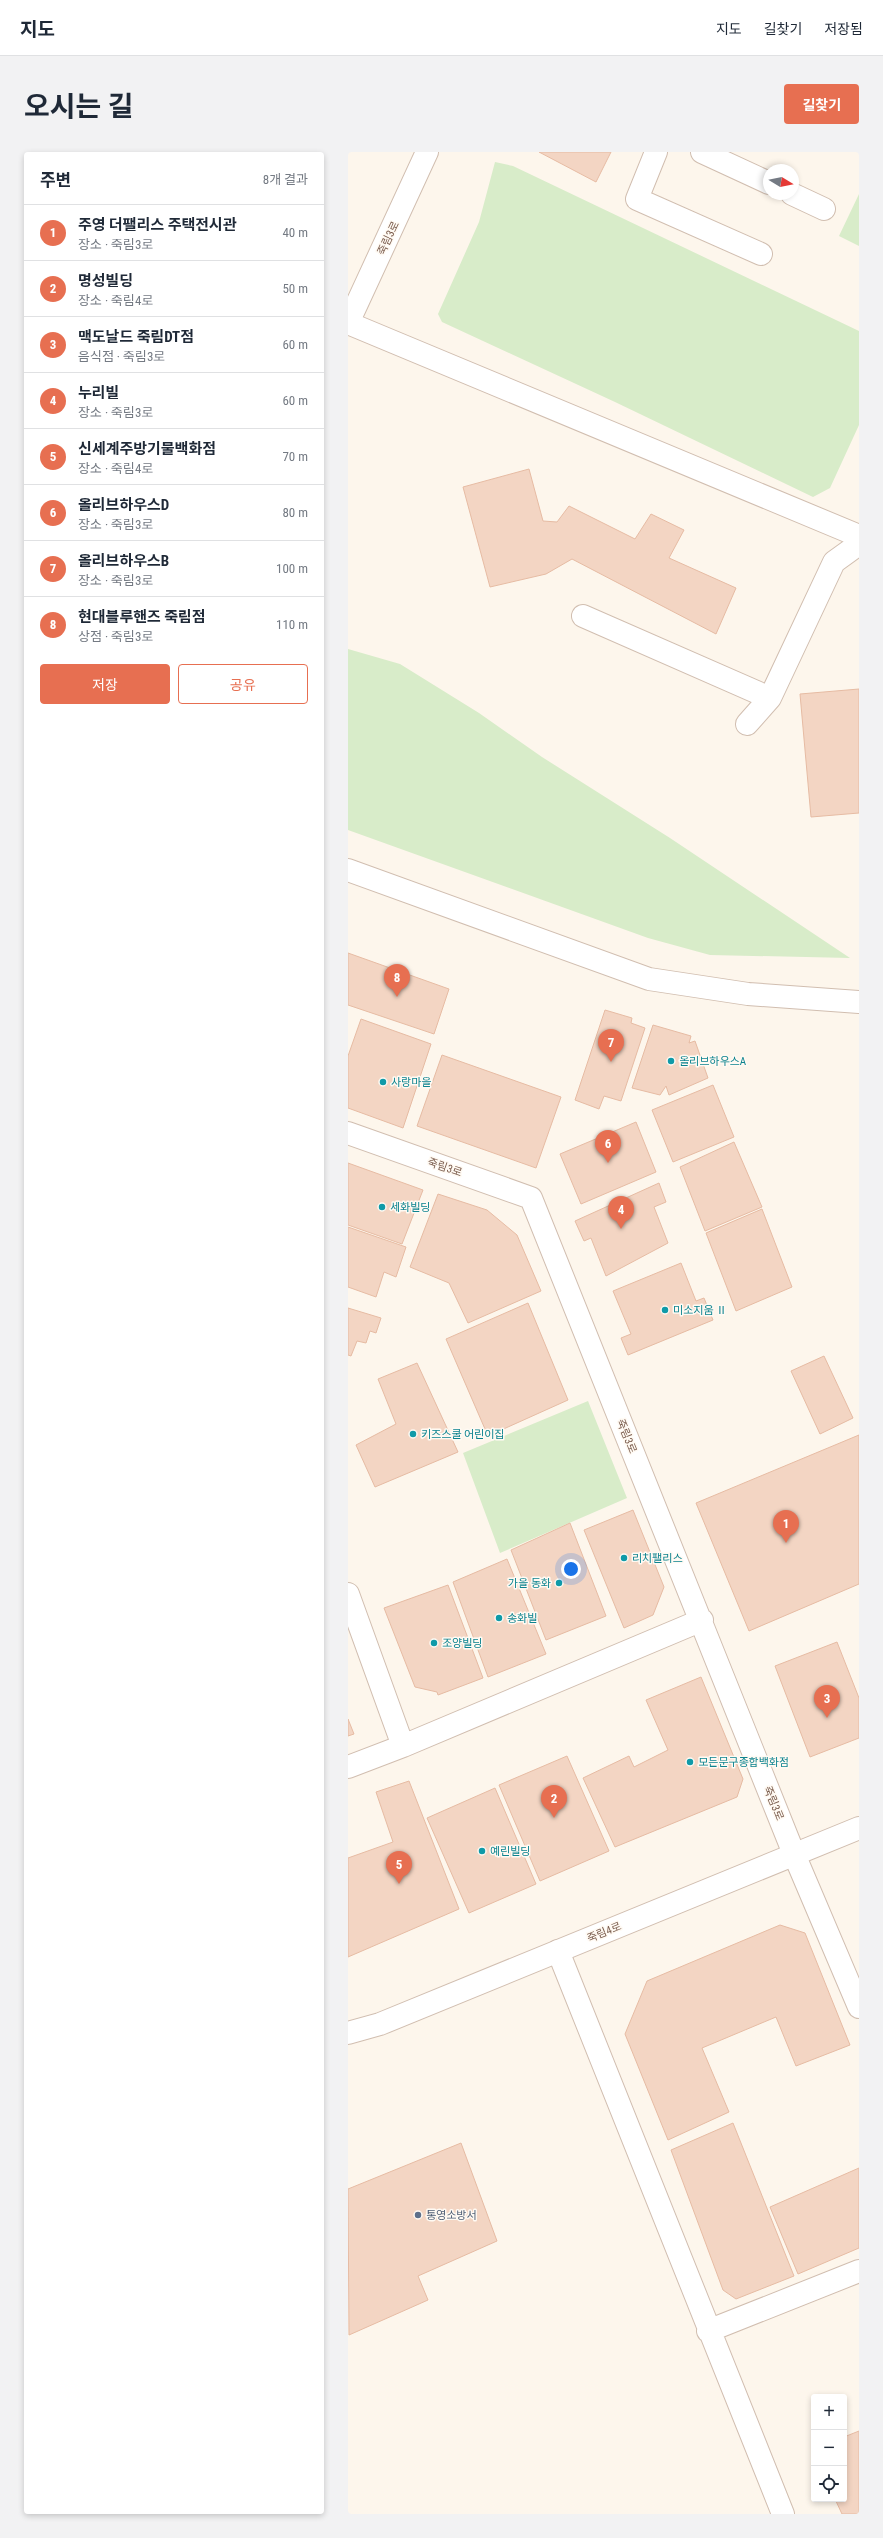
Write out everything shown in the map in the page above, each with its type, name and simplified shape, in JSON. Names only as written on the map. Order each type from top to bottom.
[{"type":"street","name":"죽림3로","points":[[348,323],[427,152]]},
{"type":"street","points":[[656,152],[636,199],[761,254]]},
{"type":"street","points":[[702,152],[763,180]]},
{"type":"street","points":[[799,197],[824,209]]},
{"type":"street","points":[[348,323],[859,536]]},
{"type":"street","points":[[748,724],[770,698],[834,562],[859,544]]},
{"type":"street","points":[[583,616],[770,698]]},
{"type":"street","points":[[348,870],[649,979],[748,994],[859,1002]]},
{"type":"street","name":"죽림3로","points":[[348,1133],[531,1198],[702,1620],[794,1854],[859,2007]]},
{"type":"street","points":[[348,1594],[403,1746]]},
{"type":"street","points":[[348,1767],[403,1746],[702,1620]]},
{"type":"street","name":"죽림4로","points":[[348,2033],[380,2024],[859,1828]]},
{"type":"street","points":[[558,1951],[782,2514]]},
{"type":"street","points":[[708,2331],[859,2271]]},
{"type":"green space","points":[[495,162],[513,166],[859,331],[859,425],[830,488],[813,497],[615,402],[442,322],[438,314],[479,222]]},
{"type":"green space","points":[[859,194],[859,246],[839,236]]},
{"type":"green space","points":[[348,649],[400,664],[479,713],[542,757],[670,838],[850,958],[710,955],[648,938],[348,830]]},
{"type":"green space","points":[[588,1401],[627,1498],[500,1553],[463,1453]]},
{"type":"building","points":[[539,152],[611,152],[596,182]]},
{"type":"building","points":[[529,469],[543,521],[557,522],[569,506],[635,539],[651,514],[684,530],[669,558],[736,588],[716,634],[572,559],[546,574],[490,587],[463,487]]},
{"type":"building","points":[[859,689],[859,813],[811,817],[800,694]]},
{"type":"building","points":[[348,953],[449,989],[434,1034],[348,1005]]},
{"type":"building","points":[[605,1010],[632,1018],[631,1023],[645,1028],[621,1101],[604,1096],[599,1109],[575,1100]]},
{"type":"building","name":"사랑마을","points":[[361,1019],[431,1044],[403,1128],[348,1108],[348,1056]]},
{"type":"building","name":"올리브하우스A","points":[[653,1025],[691,1036],[689,1043],[695,1041],[708,1078],[669,1095],[666,1086],[660,1095],[632,1088]]},
{"type":"building","points":[[442,1055],[561,1097],[536,1168],[417,1126]]},
{"type":"building","points":[[713,1085],[734,1137],[673,1162],[652,1110]]},
{"type":"building","points":[[636,1122],[656,1172],[581,1204],[560,1154]]},
{"type":"building","points":[[734,1142],[762,1207],[705,1231],[680,1167]]},
{"type":"building","name":"세화빌딩","points":[[348,1163],[423,1190],[402,1244],[348,1225]]},
{"type":"building","points":[[659,1183],[666,1202],[654,1207],[668,1243],[606,1276],[591,1238],[584,1241],[575,1221]]},
{"type":"building","points":[[438,1194],[487,1210],[517,1235],[541,1291],[468,1323],[449,1283],[410,1267]]},
{"type":"building","points":[[762,1209],[792,1287],[736,1311],[706,1233]]},
{"type":"building","points":[[348,1227],[406,1247],[396,1277],[384,1272],[376,1297],[348,1287]]},
{"type":"building","name":"미소지움 Ⅱ","points":[[681,1263],[696,1301],[704,1298],[713,1320],[628,1355],[621,1338],[631,1334],[613,1291]]},
{"type":"building","points":[[528,1303],[568,1400],[488,1436],[446,1339]]},
{"type":"building","points":[[348,1308],[381,1318],[376,1333],[370,1331],[366,1343],[357,1341],[351,1356],[348,1355]]},
{"type":"building","points":[[824,1356],[853,1418],[820,1434],[791,1371]]},
{"type":"building","name":"키즈스쿨 어린이집","points":[[417,1363],[458,1452],[375,1487],[356,1445],[396,1424],[378,1379]]},
{"type":"building","points":[[859,1435],[859,1584],[749,1631],[696,1503]]},
{"type":"building","name":"리치팰리스","points":[[633,1510],[664,1587],[653,1615],[624,1628],[584,1530]]},
{"type":"building","name":"가을 동화","points":[[570,1523],[606,1616],[546,1640],[511,1550]]},
{"type":"building","name":"송화빌","points":[[507,1559],[546,1654],[488,1677],[453,1582]]},
{"type":"building","name":"조양빌딩","points":[[448,1585],[483,1678],[438,1695],[437,1692],[415,1687],[384,1608]]},
{"type":"building","points":[[837,1642],[859,1698],[859,1738],[810,1757],[775,1666]]},
{"type":"building","name":"모든문구종합백화점","points":[[701,1677],[743,1779],[737,1797],[615,1847],[583,1778],[629,1756],[634,1767],[668,1750],[646,1700]]},
{"type":"building","points":[[348,1719],[354,1734],[348,1736]]},
{"type":"building","points":[[567,1756],[609,1851],[540,1881],[499,1785]]},
{"type":"building","points":[[409,1781],[459,1909],[348,1957],[348,1858],[393,1842],[376,1792]]},
{"type":"building","name":"예린빌딩","points":[[495,1788],[536,1884],[469,1913],[427,1818]]},
{"type":"building","points":[[780,1925],[805,1933],[850,2045],[796,2066],[776,2017],[702,2048],[729,2112],[668,2140],[625,2034],[647,1981]]},
{"type":"building","points":[[733,2123],[794,2276],[736,2299],[723,2290],[671,2150]]},
{"type":"building","name":"통영소방서","points":[[461,2143],[497,2241],[418,2276],[428,2300],[349,2335],[348,2189]]},
{"type":"building","points":[[859,2168],[859,2248],[798,2274],[770,2207]]},
{"type":"building","points":[[859,2431],[859,2514],[842,2514],[836,2502],[847,2502],[847,2436]]},
{"type":"place","name":"현대블루핸즈 죽림점","points":[[397,997]]},
{"type":"place","name":"올리브하우스A","points":[[671,1061]]},
{"type":"place","name":"올리브하우스B","points":[[611,1062]]},
{"type":"place","name":"사랑마을","points":[[383,1082]]},
{"type":"place","name":"올리브하우스D","points":[[608,1163]]},
{"type":"place","name":"세화빌딩","points":[[382,1207]]},
{"type":"place","name":"누리빌","points":[[621,1229]]},
{"type":"place","name":"미소지움 Ⅱ","points":[[665,1310]]},
{"type":"place","name":"키즈스쿨 어린이집","points":[[413,1434]]},
{"type":"place","name":"주영 더팰리스 주택전시관","points":[[786,1543]]},
{"type":"place","name":"리치팰리스","points":[[624,1558]]},
{"type":"place","name":"가을 동화","points":[[559,1583]]},
{"type":"place","name":"송화빌","points":[[499,1618]]},
{"type":"place","name":"조양빌딩","points":[[434,1643]]},
{"type":"place","name":"맥도날드 죽림DT점","points":[[827,1718]]},
{"type":"place","name":"모든문구종합백화점","points":[[690,1762]]},
{"type":"place","name":"명성빌딩","points":[[554,1818]]},
{"type":"place","name":"예린빌딩","points":[[482,1851]]},
{"type":"place","name":"신세계주방기물백화점","points":[[399,1884]]},
{"type":"place","name":"통영소방서","points":[[418,2215]]}]
